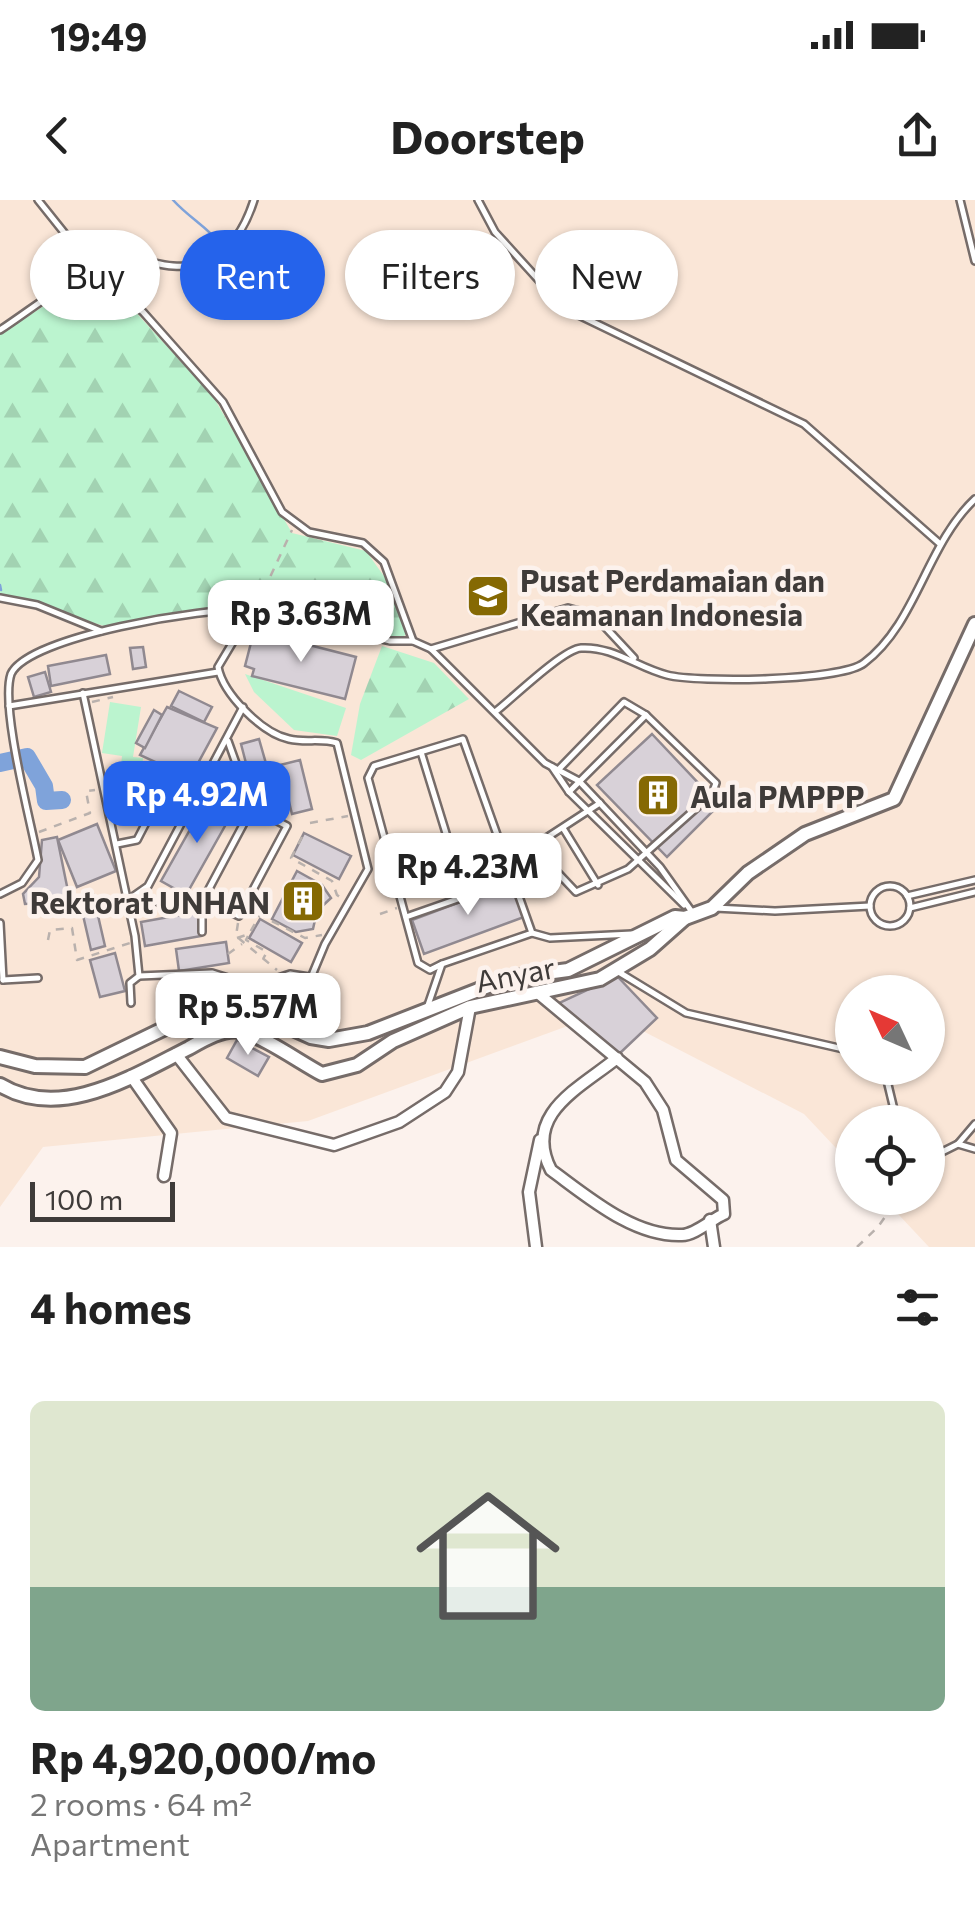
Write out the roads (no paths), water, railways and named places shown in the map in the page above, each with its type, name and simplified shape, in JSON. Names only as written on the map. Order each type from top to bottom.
[{"type":"street","name":"Anyar","points":[[0,1057],[35,1066],[85,1066],[224,1005],[249,1009],[280,1025],[329,1040],[368,1033],[509,978],[568,970],[685,916],[712,908],[748,872],[805,834],[894,799],[975,624]]},
{"type":"street","name":"Anyar","points":[[0,1085],[23,1096],[54,1100],[131,1076],[229,1032],[240,1031],[322,1074],[336,1072],[356,1065],[392,1040],[470,1007],[579,986],[616,970],[680,927],[685,916]]},
{"type":"street","points":[[539,994],[645,1082],[663,1110],[676,1160],[723,1200],[724,1214],[685,1236],[648,1230],[620,1218],[551,1170],[540,1139]]},
{"type":"street","points":[[176,1054],[226,1118],[334,1145],[399,1122],[445,1092],[458,1072],[470,1007]]},
{"type":"street","points":[[268,1046],[280,1025]]},
{"type":"street","points":[[536,1247],[528,1192],[550,1111],[616,1058]]},
{"type":"street","points":[[131,1076],[169,1128],[164,1176]]},
{"type":"street","points":[[710,1220],[714,1247]]},
{"type":"lane","points":[[38,200],[62,230]]},
{"type":"lane","points":[[160,265],[174,267],[207,260],[238,240],[254,200]]},
{"type":"lane","points":[[478,200],[494,232],[564,308],[804,424],[938,543]]},
{"type":"lane","points":[[960,200],[975,261]]},
{"type":"lane","points":[[0,330],[30,311]]},
{"type":"lane","points":[[150,320],[223,402],[273,499],[295,524],[363,543],[375,552],[388,570],[413,641]]},
{"type":"lane","points":[[432,649],[568,608],[594,615],[650,670],[702,681],[849,670],[862,665],[895,626],[938,543],[975,499]]},
{"type":"lane","points":[[0,598],[37,605],[104,632]]},
{"type":"lane","points":[[218,672],[253,610]]},
{"type":"lane","points":[[0,894],[13,890],[38,860],[18,766],[9,676],[39,650],[104,632],[211,612],[253,610],[390,641],[413,641],[432,649],[553,770],[685,916]]},
{"type":"lane","points":[[496,712],[573,650],[609,652],[636,660]]},
{"type":"lane","points":[[9,706],[218,672]]},
{"type":"lane","points":[[218,672],[243,707],[288,739],[318,738],[337,744],[368,869],[299,999],[280,1025]]},
{"type":"lane","points":[[0,674],[9,676]]},
{"type":"lane","points":[[84,694],[106,787],[136,941],[139,976]]},
{"type":"lane","points":[[553,770],[561,768],[624,702],[646,715],[716,783],[712,794],[638,861],[598,885],[571,890],[541,855],[537,844],[600,803]]},
{"type":"lane","points":[[127,901],[148,886],[243,707]]},
{"type":"lane","points":[[569,792],[646,715]]},
{"type":"lane","points":[[532,933],[463,739],[374,766],[368,778],[418,963],[430,970],[532,933],[550,938],[640,936]]},
{"type":"lane","points":[[127,901],[202,902],[238,916],[287,826],[252,808],[228,741]]},
{"type":"lane","points":[[421,752],[465,895]]},
{"type":"lane","points":[[561,768],[579,781],[646,852],[685,916]]},
{"type":"lane","points":[[117,844],[136,840],[169,778]]},
{"type":"lane","points":[[202,932],[202,902],[252,808],[268,797]]},
{"type":"lane","points":[[563,828],[598,885]]},
{"type":"lane","points":[[406,917],[514,879]]},
{"type":"lane","points":[[975,880],[908,896],[889,886],[876,892],[870,906],[874,918],[886,926],[899,924],[910,908],[975,892]]},
{"type":"lane","points":[[908,896],[910,908]]},
{"type":"lane","points":[[712,908],[776,911],[870,906]]},
{"type":"lane","points":[[0,923],[2,980],[38,978]]},
{"type":"lane","points":[[426,1010],[442,964]]},
{"type":"lane","points":[[616,970],[686,1013],[835,1047]]},
{"type":"lane","points":[[130,1002],[130,983],[139,976],[212,973],[254,986],[280,977],[309,977]]},
{"type":"lane","points":[[945,1150],[958,1144],[975,1124]]},
{"type":"lane","points":[[958,1144],[975,1149]]},
{"type":"waterway","points":[[173,200],[207,230]]},
{"type":"waterway","points":[[0,585],[1,590]]},
{"type":"waterway","points":[[0,763],[27,757],[44,786],[46,801],[62,800]]},
{"type":"place","name":"Pusat Perdamaian dan Keamanan Indonesia","points":[[488,596]]},
{"type":"place","name":"Aula PMPPP","points":[[658,795]]},
{"type":"place","name":"Rektorat UNHAN","points":[[303,901]]}]
